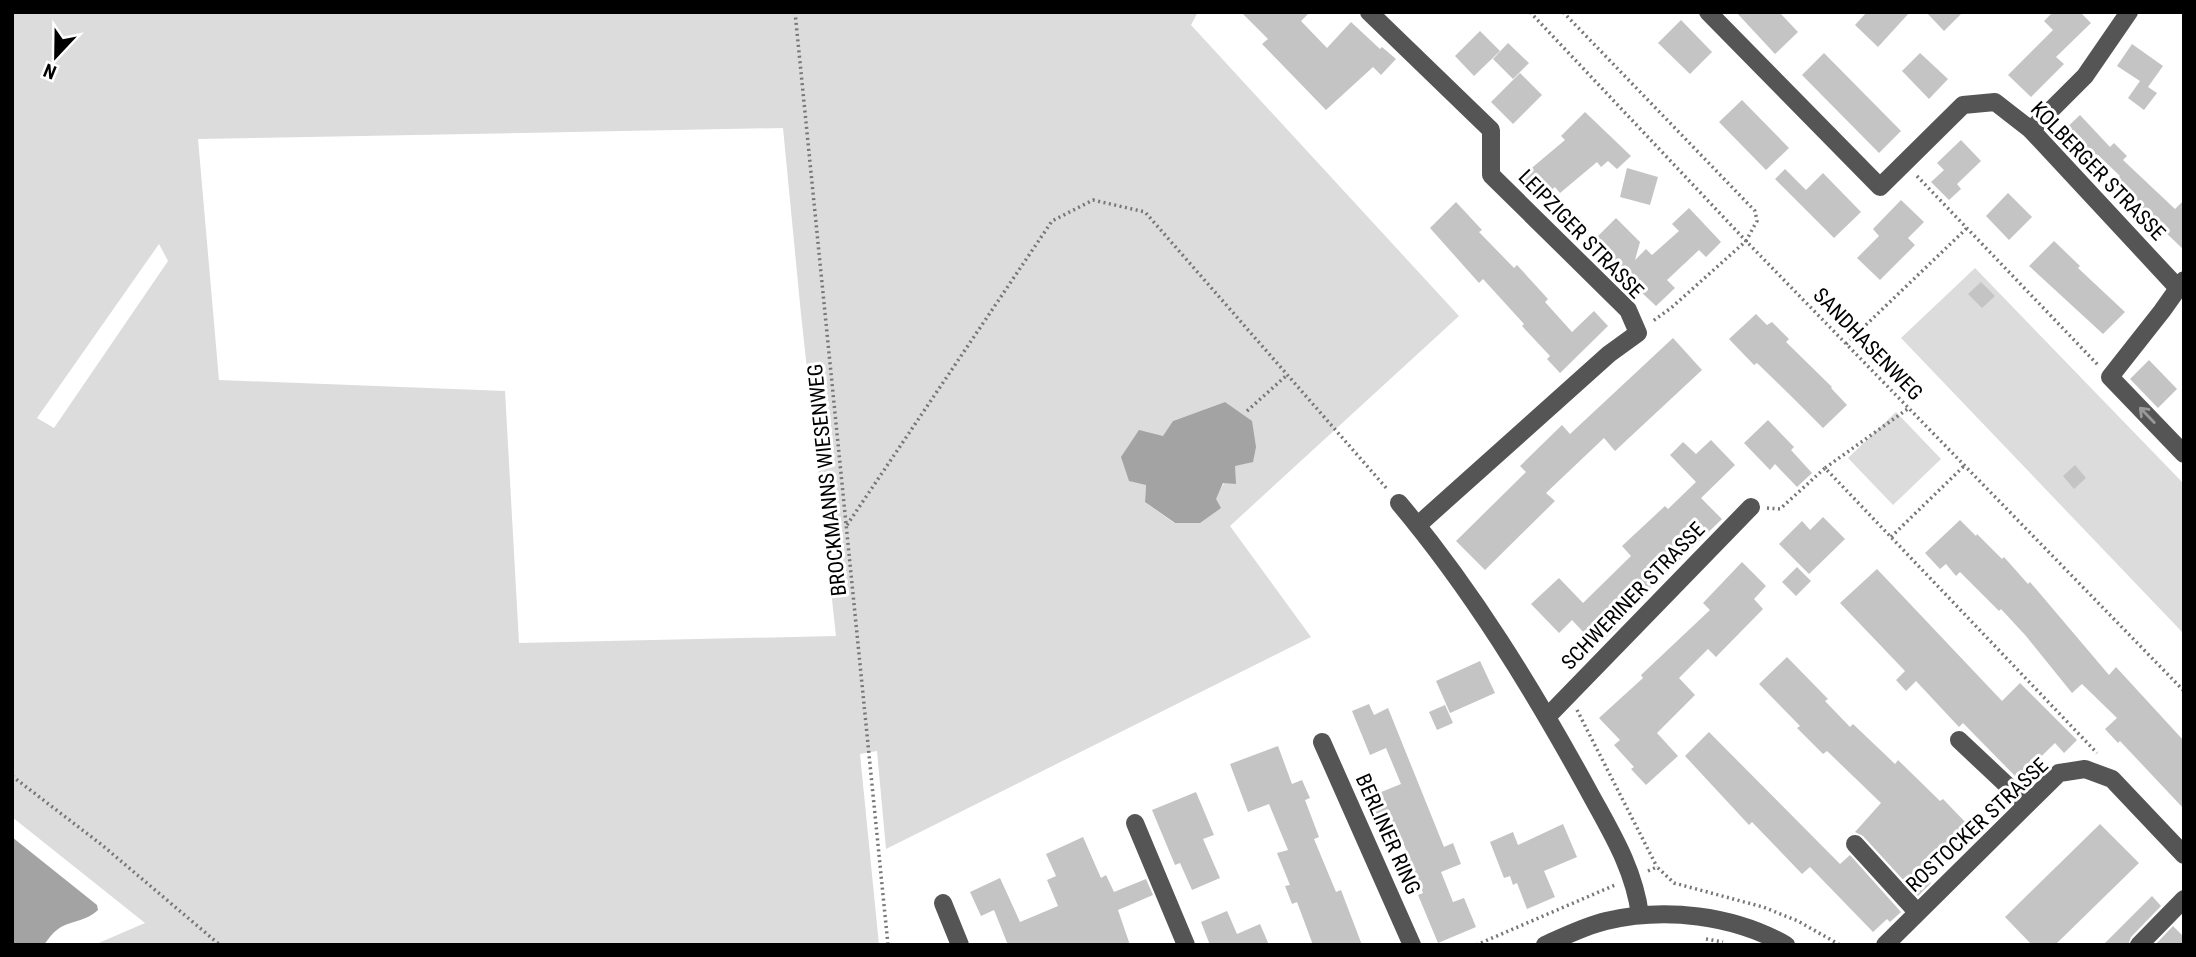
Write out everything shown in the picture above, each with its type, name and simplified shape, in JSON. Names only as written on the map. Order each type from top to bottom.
[{"type":"street","name":"LEIPZIGER STRASSE","points":[[1369,12],[1491,130],[1491,175],[1628,310],[1638,333],[1609,354],[1418,526]]},
{"type":"street","name":"KOLBERGER STRASSE","points":[[1708,12],[1880,187],[1963,105],[1994,102],[2031,130],[2181,283]]},
{"type":"street","points":[[2031,130],[2085,76],[2129,12]]},
{"type":"street","points":[[2181,283],[2109,377],[2184,454]]},
{"type":"street","points":[[1399,503],[1454,572],[1548,716],[1633,878],[1640,915]]},
{"type":"street","name":"SCHWERINER STRASSE","points":[[1548,716],[1751,507]]},
{"type":"street","points":[[1959,740],[2027,804]]},
{"type":"street","name":"BERLINER RING","points":[[1322,742],[1412,945]]},
{"type":"street","name":"ROSTOCKER STRASSE","points":[[1885,945],[2059,773],[2085,769],[2112,779]]},
{"type":"street","points":[[2112,779],[2184,855]]},
{"type":"street","points":[[1135,823],[1186,945]]},
{"type":"street","points":[[1855,844],[1917,912]]},
{"type":"street","points":[[2139,945],[2184,899]]},
{"type":"street","points":[[943,903],[960,945]]},
{"type":"street","points":[[1545,945],[1604,921],[1640,915],[1693,916],[1723,921],[1752,929],[1786,945]]},
{"type":"path","name":"BROCKMANNS WIESENWEG","points":[[796,12],[888,945]]},
{"type":"path","name":"SANDHASENWEG","points":[[1530,12],[1746,241],[2184,691]]},
{"type":"path","points":[[1563,12],[1755,211],[1757,221],[1746,241],[1671,309],[1638,333]]},
{"type":"path","points":[[1905,163],[2109,377]]},
{"type":"path","points":[[847,525],[1052,221],[1093,200],[1145,212],[1399,503]]},
{"type":"path","points":[[1846,344],[1967,228]]},
{"type":"path","points":[[1247,411],[1287,374]]},
{"type":"path","points":[[1751,507],[1780,509],[1825,468],[1909,408]]},
{"type":"path","points":[[1891,537],[1964,466]]},
{"type":"path","points":[[1825,468],[2097,752],[2112,779]]},
{"type":"path","points":[[1569,694],[1657,867],[1674,883],[1763,907],[1798,921],[1840,945]]},
{"type":"path","points":[[12,776],[102,845],[220,945]]},
{"type":"path","points":[[1476,945],[1657,867]]},
{"type":"path","points":[[1700,937],[1732,944]]},
{"type":"shaded area","points":[[12,12],[1198,12],[1191,25],[1459,316],[1230,526],[1311,637],[886,849],[877,751],[860,754],[879,945],[94,945],[145,923],[12,817]],"holes":[[[783,128],[836,636],[519,643],[505,391],[219,380],[198,139]],[[159,244],[168,261],[54,428],[37,418]],[[1225,402],[1224,483],[1200,523],[1174,523],[1145,502],[1146,484],[1173,421]]]},
{"type":"shaded area","points":[[1975,268],[2184,484],[2184,634],[1901,338]]},
{"type":"shaded area","points":[[1225,402],[1252,421],[1256,447],[1253,462],[1235,466],[1236,484],[1223,483],[1216,499],[1221,508],[1200,523],[1175,523],[1145,502],[1146,485],[1129,481],[1121,457],[1139,430],[1163,436],[1173,421]]},
{"type":"shaded area","points":[[1896,412],[1941,459],[1893,505],[1848,458]]},
{"type":"shaded area","points":[[12,837],[97,905],[98,910],[61,927],[44,945],[12,945]]},
{"type":"building","points":[[1241,12],[1310,12],[1301,21],[1327,48],[1351,22],[1380,49],[1382,47],[1396,59],[1381,75],[1373,67],[1326,110],[1262,44],[1268,39]]},
{"type":"building","points":[[1736,12],[1779,12],[1798,32],[1775,54]]},
{"type":"building","points":[[1867,12],[1910,12],[1878,47],[1855,25]]},
{"type":"building","points":[[1926,12],[1963,12],[1944,31]]},
{"type":"building","points":[[2053,12],[2080,12],[2091,23],[2056,57],[2064,64],[2031,97],[2008,75],[2053,30],[2044,21]]},
{"type":"building","points":[[1681,20],[1712,52],[1690,74],[1658,43]]},
{"type":"building","points":[[1480,31],[1500,51],[1474,76],[1455,56]]},
{"type":"building","points":[[1508,43],[1529,63],[1513,79],[1493,59]]},
{"type":"building","points":[[2132,44],[2163,66],[2148,87],[2157,93],[2144,110],[2128,98],[2140,81],[2117,66]]},
{"type":"building","points":[[1824,53],[1901,131],[1879,153],[1802,75]]},
{"type":"building","points":[[1920,53],[1948,79],[1929,99],[1902,71]]},
{"type":"building","points":[[1520,73],[1542,95],[1513,124],[1491,102]]},
{"type":"building","points":[[1742,100],[1789,148],[1766,170],[1719,122]]},
{"type":"building","points":[[1585,112],[1631,156],[1617,169],[1608,161],[1601,167],[1597,162],[1560,193],[1555,187],[1540,200],[1521,177],[1565,140],[1561,136]]},
{"type":"building","points":[[2080,115],[2110,147],[2114,143],[2127,156],[2123,160],[2175,209],[2184,200],[2184,250],[2140,208],[2137,212],[2110,187],[2120,176],[2098,155],[2089,164],[2060,134]]},
{"type":"building","points":[[1961,140],[1981,161],[1957,184],[1961,189],[1949,200],[1931,182],[1944,170],[1937,163]]},
{"type":"building","points":[[1627,168],[1658,177],[1650,205],[1620,197]]},
{"type":"building","points":[[1785,169],[1806,190],[1823,173],[1861,212],[1834,238],[1775,179]]},
{"type":"building","points":[[2008,193],[2032,217],[2009,240],[1986,216]]},
{"type":"building","points":[[1901,200],[1924,222],[1908,238],[1915,245],[1880,280],[1857,258],[1879,236],[1873,229]]},
{"type":"building","points":[[1456,202],[1482,230],[1479,232],[1514,268],[1517,265],[1548,299],[1545,302],[1572,332],[1594,311],[1608,326],[1560,373],[1547,359],[1550,356],[1522,326],[1524,324],[1483,279],[1479,283],[1430,228]]},
{"type":"building","points":[[1689,208],[1721,242],[1706,257],[1699,250],[1667,280],[1675,288],[1656,306],[1622,274],[1619,277],[1596,253],[1600,249],[1593,241],[1616,218],[1640,242],[1635,260],[1646,249],[1652,255],[1679,231],[1672,224]]},
{"type":"building","points":[[2054,241],[2080,266],[2078,268],[2125,312],[2103,334],[2029,266]]},
{"type":"building","points":[[1981,282],[1995,296],[1982,308],[1968,294]]},
{"type":"building","points":[[1756,314],[1767,325],[1772,322],[1789,339],[1786,342],[1847,405],[1823,428],[1729,339]]},
{"type":"building","points":[[1673,338],[1702,370],[1615,451],[1604,438],[1546,493],[1555,501],[1485,570],[1456,541],[1526,472],[1520,466],[1562,425],[1570,434]]},
{"type":"building","points":[[2149,360],[2177,389],[2158,408],[2130,379]]},
{"type":"building","points":[[1768,420],[1794,447],[1791,450],[1812,473],[1797,487],[1775,464],[1770,470],[1744,443]]},
{"type":"building","points":[[1711,440],[1735,465],[1701,498],[1722,519],[1613,624],[1617,628],[1603,640],[1592,629],[1586,635],[1572,620],[1559,633],[1531,604],[1559,578],[1583,603],[1631,556],[1622,546],[1665,506],[1668,509],[1696,482],[1670,455],[1683,442],[1696,454]]},
{"type":"building","points":[[2075,465],[2086,478],[2074,489],[2063,476]]},
{"type":"building","points":[[1823,517],[1845,539],[1809,574],[1779,544],[1802,521],[1810,530]]},
{"type":"building","points":[[1960,520],[2002,559],[2004,557],[2028,584],[2030,582],[2109,675],[2116,667],[2184,741],[2184,809],[2120,741],[2118,743],[2105,729],[2117,718],[2082,684],[2072,693],[2001,609],[1999,611],[1960,572],[1956,576],[1946,564],[1940,569],[1925,553]]},
{"type":"building","points":[[1742,562],[1766,586],[1754,599],[1763,609],[1716,657],[1708,649],[1679,678],[1695,695],[1657,733],[1678,756],[1646,785],[1614,745],[1620,740],[1599,718],[1710,610],[1703,603]]},
{"type":"building","points":[[1797,567],[1811,581],[1796,596],[1782,582]]},
{"type":"building","points":[[1877,569],[2002,701],[2020,683],[2077,740],[2064,753],[2055,743],[2018,779],[1963,723],[1959,727],[1916,681],[1906,691],[1896,680],[1905,671],[1840,603]]},
{"type":"building","points":[[1787,657],[1828,699],[1825,701],[1850,727],[1853,724],[1895,764],[1898,760],[1968,825],[1920,871],[1931,883],[1918,896],[1863,836],[1855,832],[1881,803],[1827,751],[1823,754],[1759,684]]},
{"type":"building","points":[[1480,661],[1495,693],[1450,713],[1436,681]]},
{"type":"building","points":[[1369,704],[1374,715],[1388,708],[1444,847],[1453,843],[1461,864],[1441,872],[1453,902],[1464,898],[1476,927],[1438,943],[1418,895],[1423,893],[1403,842],[1391,847],[1369,797],[1401,784],[1386,748],[1370,755],[1352,711]]},
{"type":"building","points":[[1445,705],[1453,723],[1437,730],[1429,712]]},
{"type":"building","points":[[1709,732],[1840,864],[1850,855],[1901,912],[1890,922],[1887,919],[1873,932],[1810,867],[1802,874],[1752,822],[1749,825],[1685,756]]},
{"type":"building","points":[[1278,746],[1292,784],[1302,780],[1310,798],[1305,800],[1319,837],[1314,839],[1336,892],[1341,890],[1362,945],[1313,945],[1297,902],[1292,904],[1285,886],[1290,885],[1277,853],[1288,850],[1269,804],[1248,812],[1230,764]]},
{"type":"building","points":[[1196,792],[1214,835],[1203,839],[1220,878],[1192,890],[1180,863],[1175,865],[1152,810]]},
{"type":"building","points":[[1563,824],[1577,857],[1544,871],[1555,897],[1527,909],[1517,883],[1513,885],[1510,876],[1504,878],[1490,842],[1513,832],[1518,845]]},
{"type":"building","points":[[2100,824],[2139,863],[2055,945],[2032,945],[2005,917]]},
{"type":"building","points":[[1083,837],[1101,878],[1106,875],[1114,892],[1146,879],[1153,895],[1118,910],[1130,945],[1008,945],[994,910],[981,916],[970,892],[1000,878],[1020,922],[1058,906],[1047,880],[1056,876],[1046,854]]},
{"type":"building","points":[[2152,896],[2161,906],[2131,937],[2128,945],[2103,945]]},
{"type":"building","points":[[1227,911],[1237,934],[1260,924],[1269,945],[1210,945],[1201,922]]},
{"type":"building","points":[[2173,926],[2184,937],[2184,945],[2155,945]]}]
